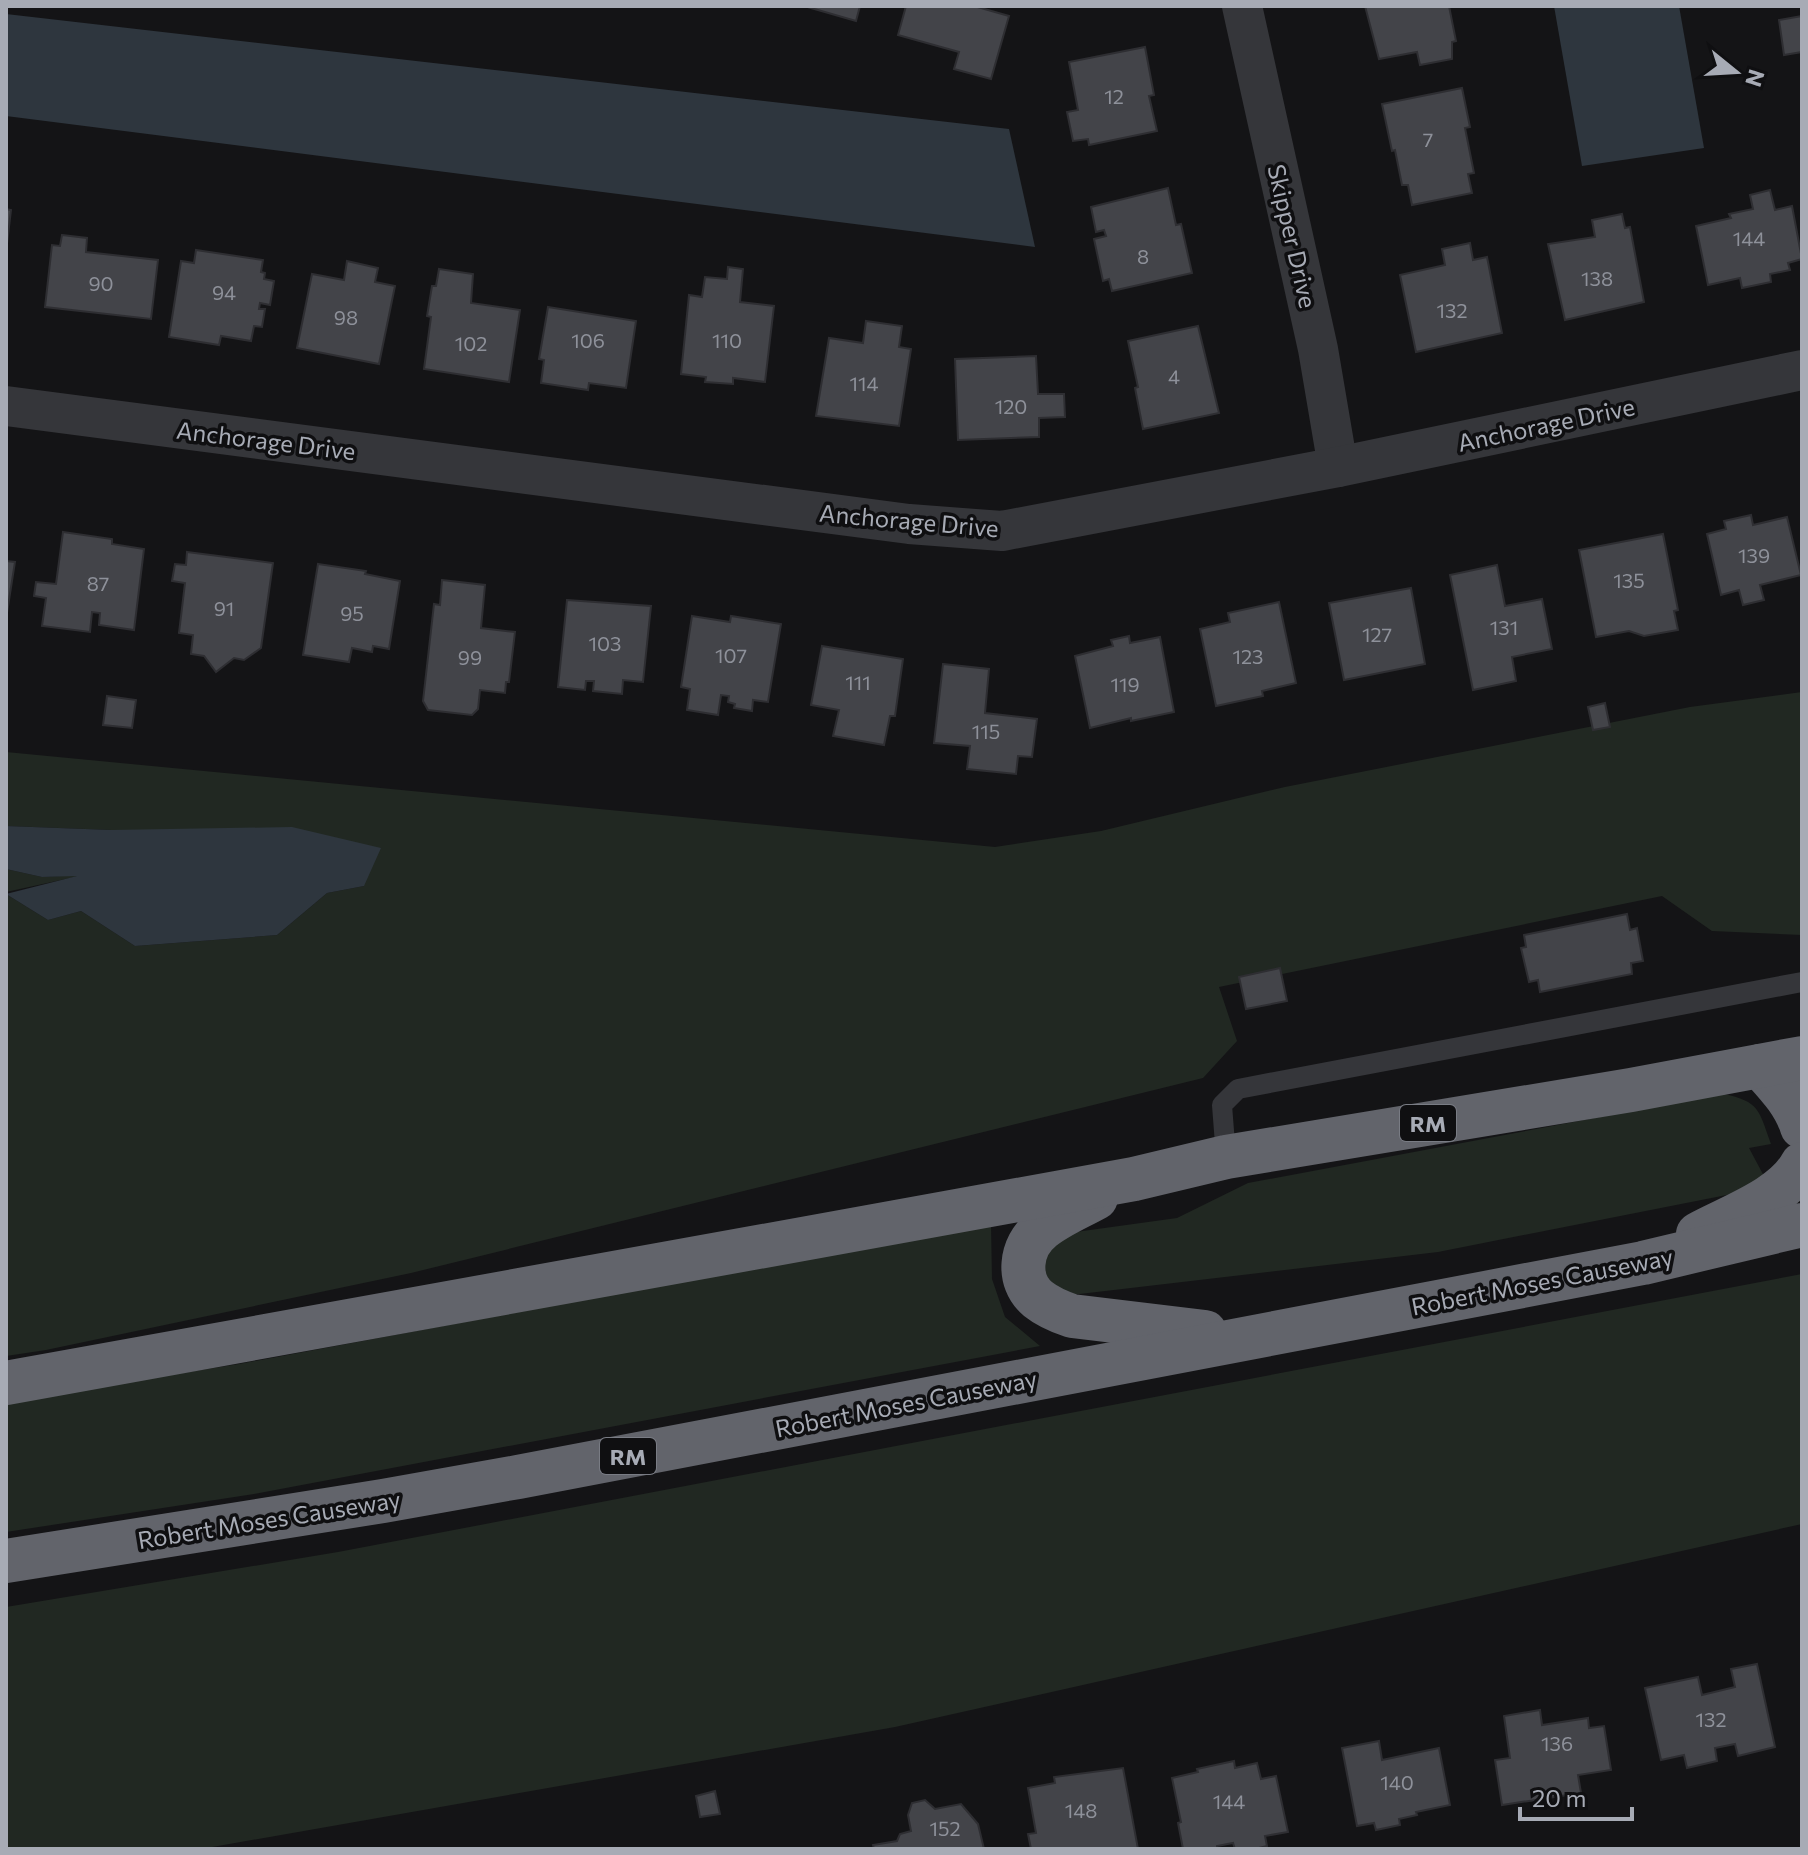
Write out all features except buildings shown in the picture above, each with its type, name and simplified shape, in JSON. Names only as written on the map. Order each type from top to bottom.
[{"type":"highway","name":"RM","points":[[6,1383],[1134,1179],[1226,1157],[1781,1062]]},
{"type":"highway","points":[[1781,1062],[1787,1096],[1802,1127]]},
{"type":"highway","points":[[1643,1263],[1781,1191],[1795,1177],[1802,1164]]},
{"type":"highway","points":[[1134,1179],[1053,1221],[1032,1238],[1023,1266],[1031,1292],[1047,1305],[1072,1316],[1248,1337]]},
{"type":"highway","name":"Robert Moses Causeway","points":[[6,1561],[383,1501],[1643,1263],[1802,1225]]},
{"type":"street","name":"Skipper Drive","points":[[1242,6],[1318,349],[1338,467]]},
{"type":"street","name":"Anchorage Drive","points":[[6,406],[893,522],[1002,531],[1338,467],[1802,370]]},
{"type":"lane","points":[[1226,1157],[1222,1105],[1238,1089],[1802,982]]},
{"type":"shaded area","points":[[1554,6],[1679,6],[1704,148],[1582,166]]},
{"type":"shaded area","points":[[6,14],[1009,129],[1035,247],[6,116]]},
{"type":"shaded area","points":[[1802,692],[1802,935],[1712,931],[1662,896],[1219,987],[1237,1041],[1203,1078],[411,1273],[6,1356],[6,894],[48,920],[81,911],[135,946],[277,935],[327,893],[364,886],[111,830],[6,826],[6,752],[995,847],[1101,831],[1285,787],[1690,707]]},
{"type":"shaded area","points":[[6,826],[111,830],[292,827],[381,848],[364,886],[327,893],[277,935],[135,946],[81,911],[48,920],[6,894],[77,876],[42,877],[6,869]]},
{"type":"shaded area","points":[[6,869],[42,877],[84,875],[6,892]]},
{"type":"shaded area","points":[[1723,1094],[1751,1104],[1764,1123],[1771,1144],[1749,1148],[1765,1178],[1757,1189],[1438,1252],[1071,1295],[1048,1291],[1041,1253],[1054,1235],[1177,1218],[1248,1183]]},
{"type":"shaded area","points":[[991,1224],[992,1279],[1005,1317],[1040,1346],[254,1494],[6,1532],[6,1401],[239,1364]]},
{"type":"shaded area","points":[[1802,1274],[1802,1524],[895,1727],[201,1849],[6,1849],[6,1607],[338,1552]]}]
